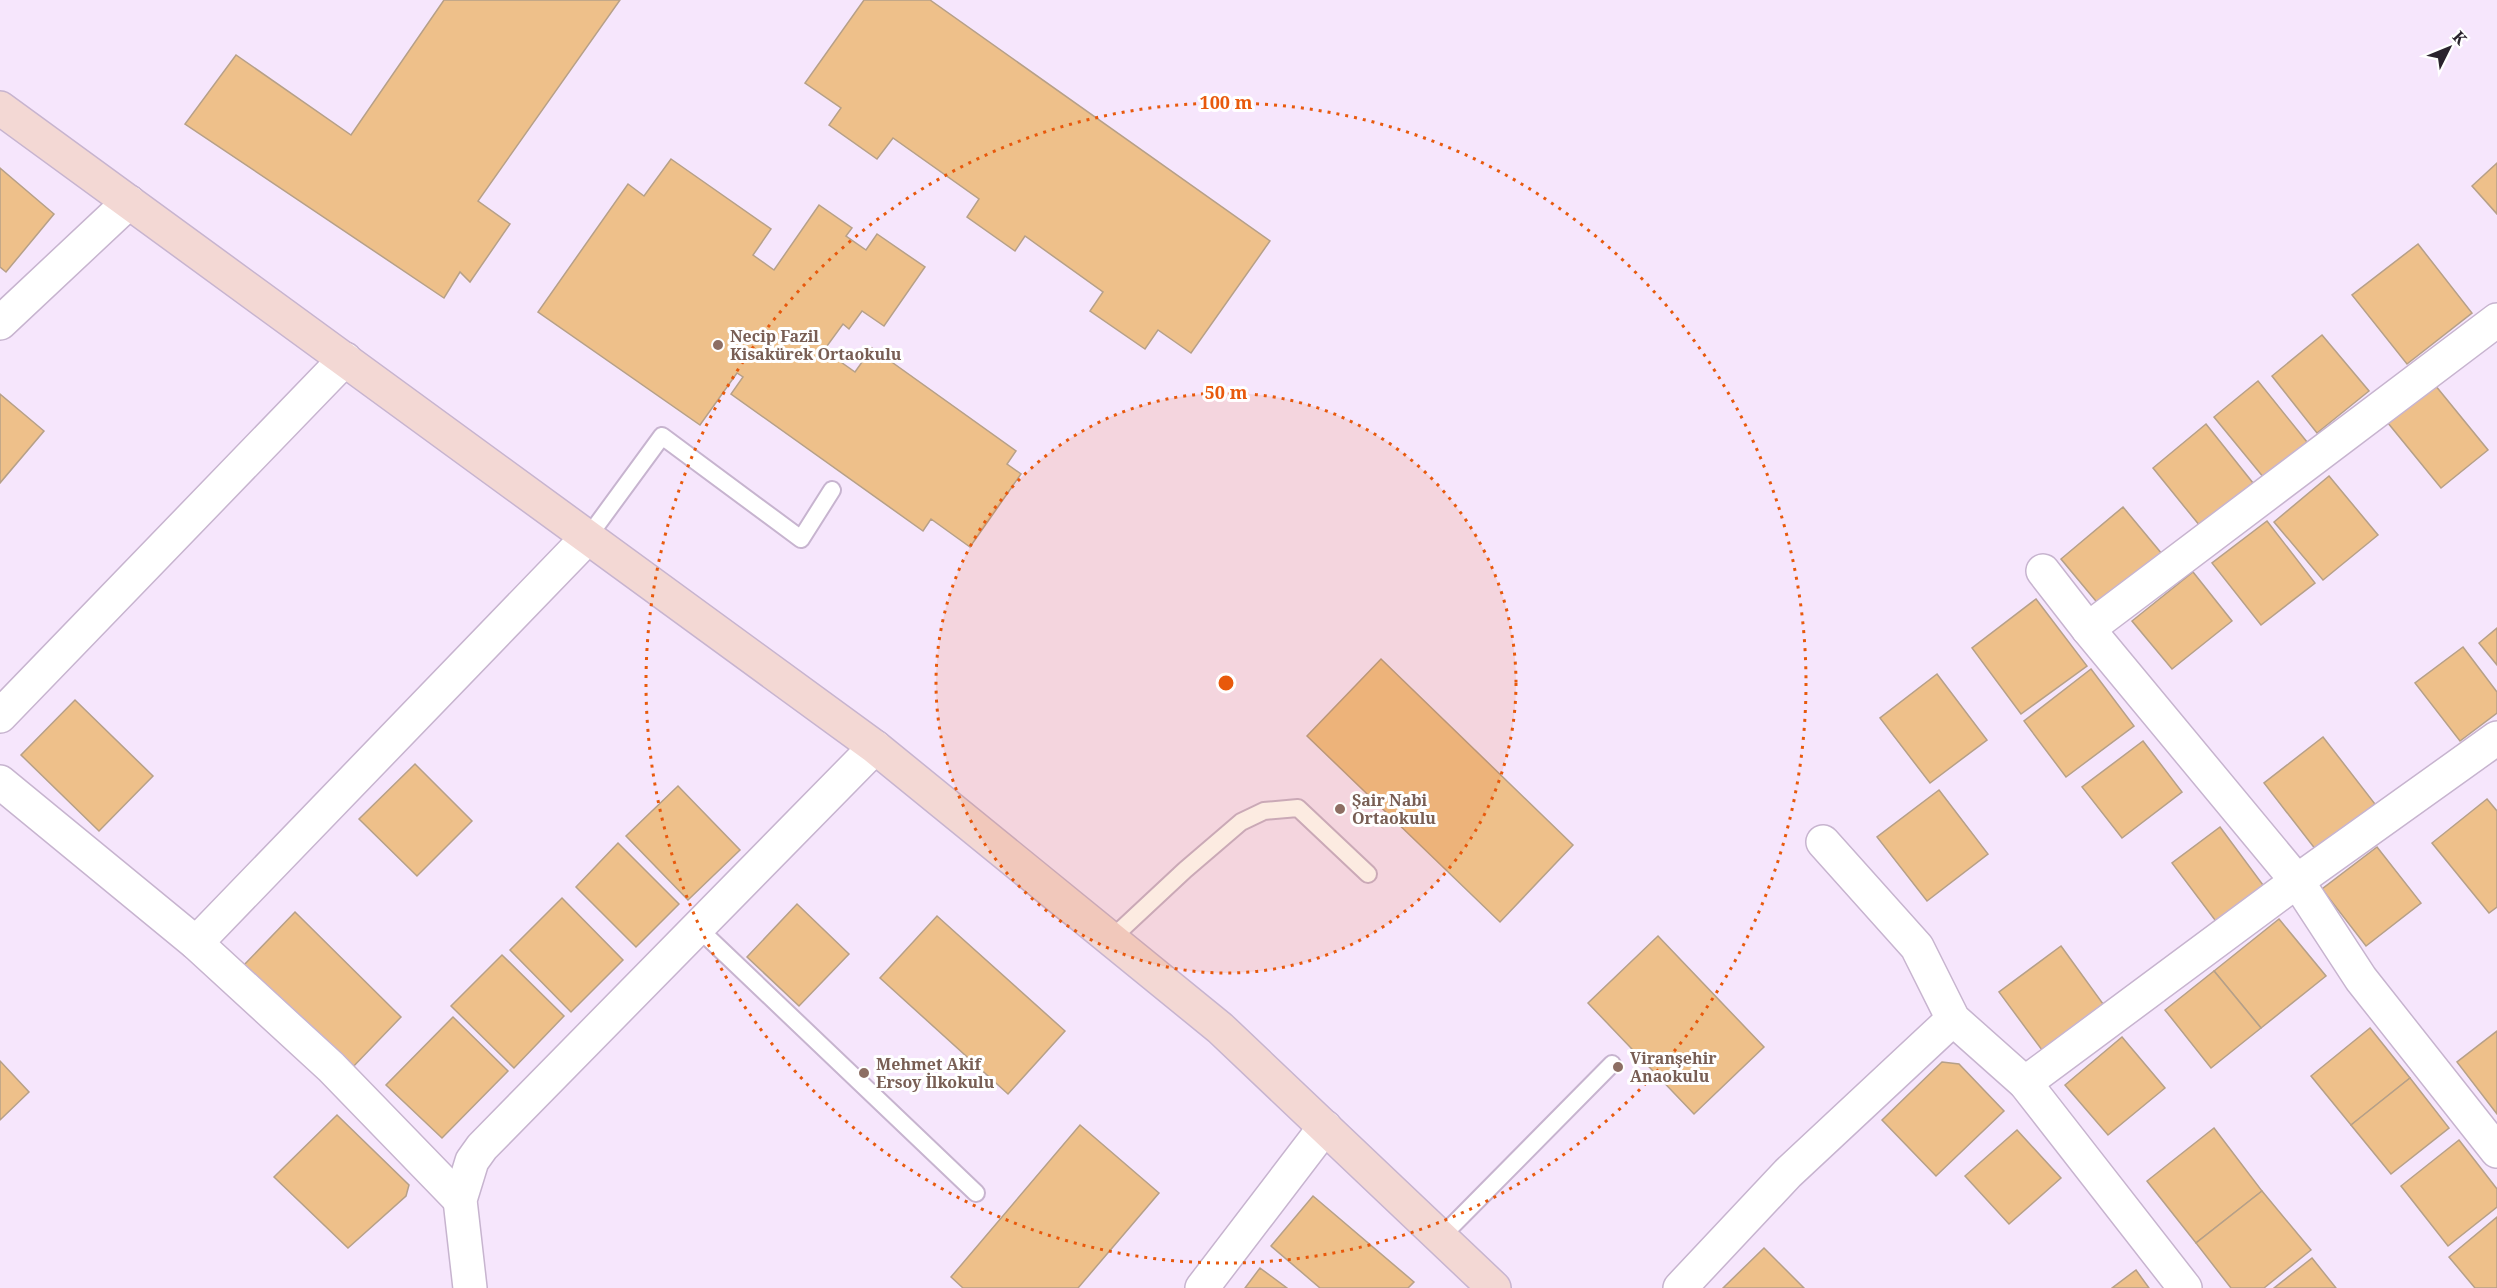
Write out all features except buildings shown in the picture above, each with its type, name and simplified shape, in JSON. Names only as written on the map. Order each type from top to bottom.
[{"type":"street","points":[[0,108],[875,747],[1220,1028],[1494,1288]]},
{"type":"street","points":[[0,323],[129,202]]},
{"type":"street","points":[[2088,629],[2497,320]]},
{"type":"street","points":[[0,717],[345,359]]},
{"type":"street","points":[[196,943],[588,537]]},
{"type":"street","points":[[2043,571],[2088,629],[2297,881],[2361,979],[2497,1151]]},
{"type":"street","points":[[2025,1083],[2297,881],[2497,738]]},
{"type":"street","points":[[470,1288],[460,1200],[472,1161],[482,1147],[875,747]]},
{"type":"street","points":[[0,782],[196,943],[331,1067],[460,1200]]},
{"type":"street","points":[[1823,842],[1917,947],[1953,1019],[2025,1083],[2185,1288]]},
{"type":"street","points":[[1680,1288],[1788,1173],[1953,1019]]},
{"type":"street","points":[[1202,1288],[1325,1127]]},
{"type":"lane","points":[[588,537],[662,436],[801,539],[832,490]]},
{"type":"lane","points":[[1111,939],[1241,822],[1264,811],[1298,808],[1368,874]]},
{"type":"lane","points":[[698,928],[976,1193]]},
{"type":"lane","points":[[1441,1237],[1612,1064]]},
{"type":"place","name":"Necip Fazil Kisakürek Ortaokulu","points":[[718,345]]},
{"type":"place","name":"Şair Nabi Ortaokulu","points":[[1340,809]]},
{"type":"place","name":"Viranşehir Anaokulu","points":[[1618,1067]]},
{"type":"place","name":"Mehmet Akif Ersoy İlkokulu","points":[[864,1073]]}]
